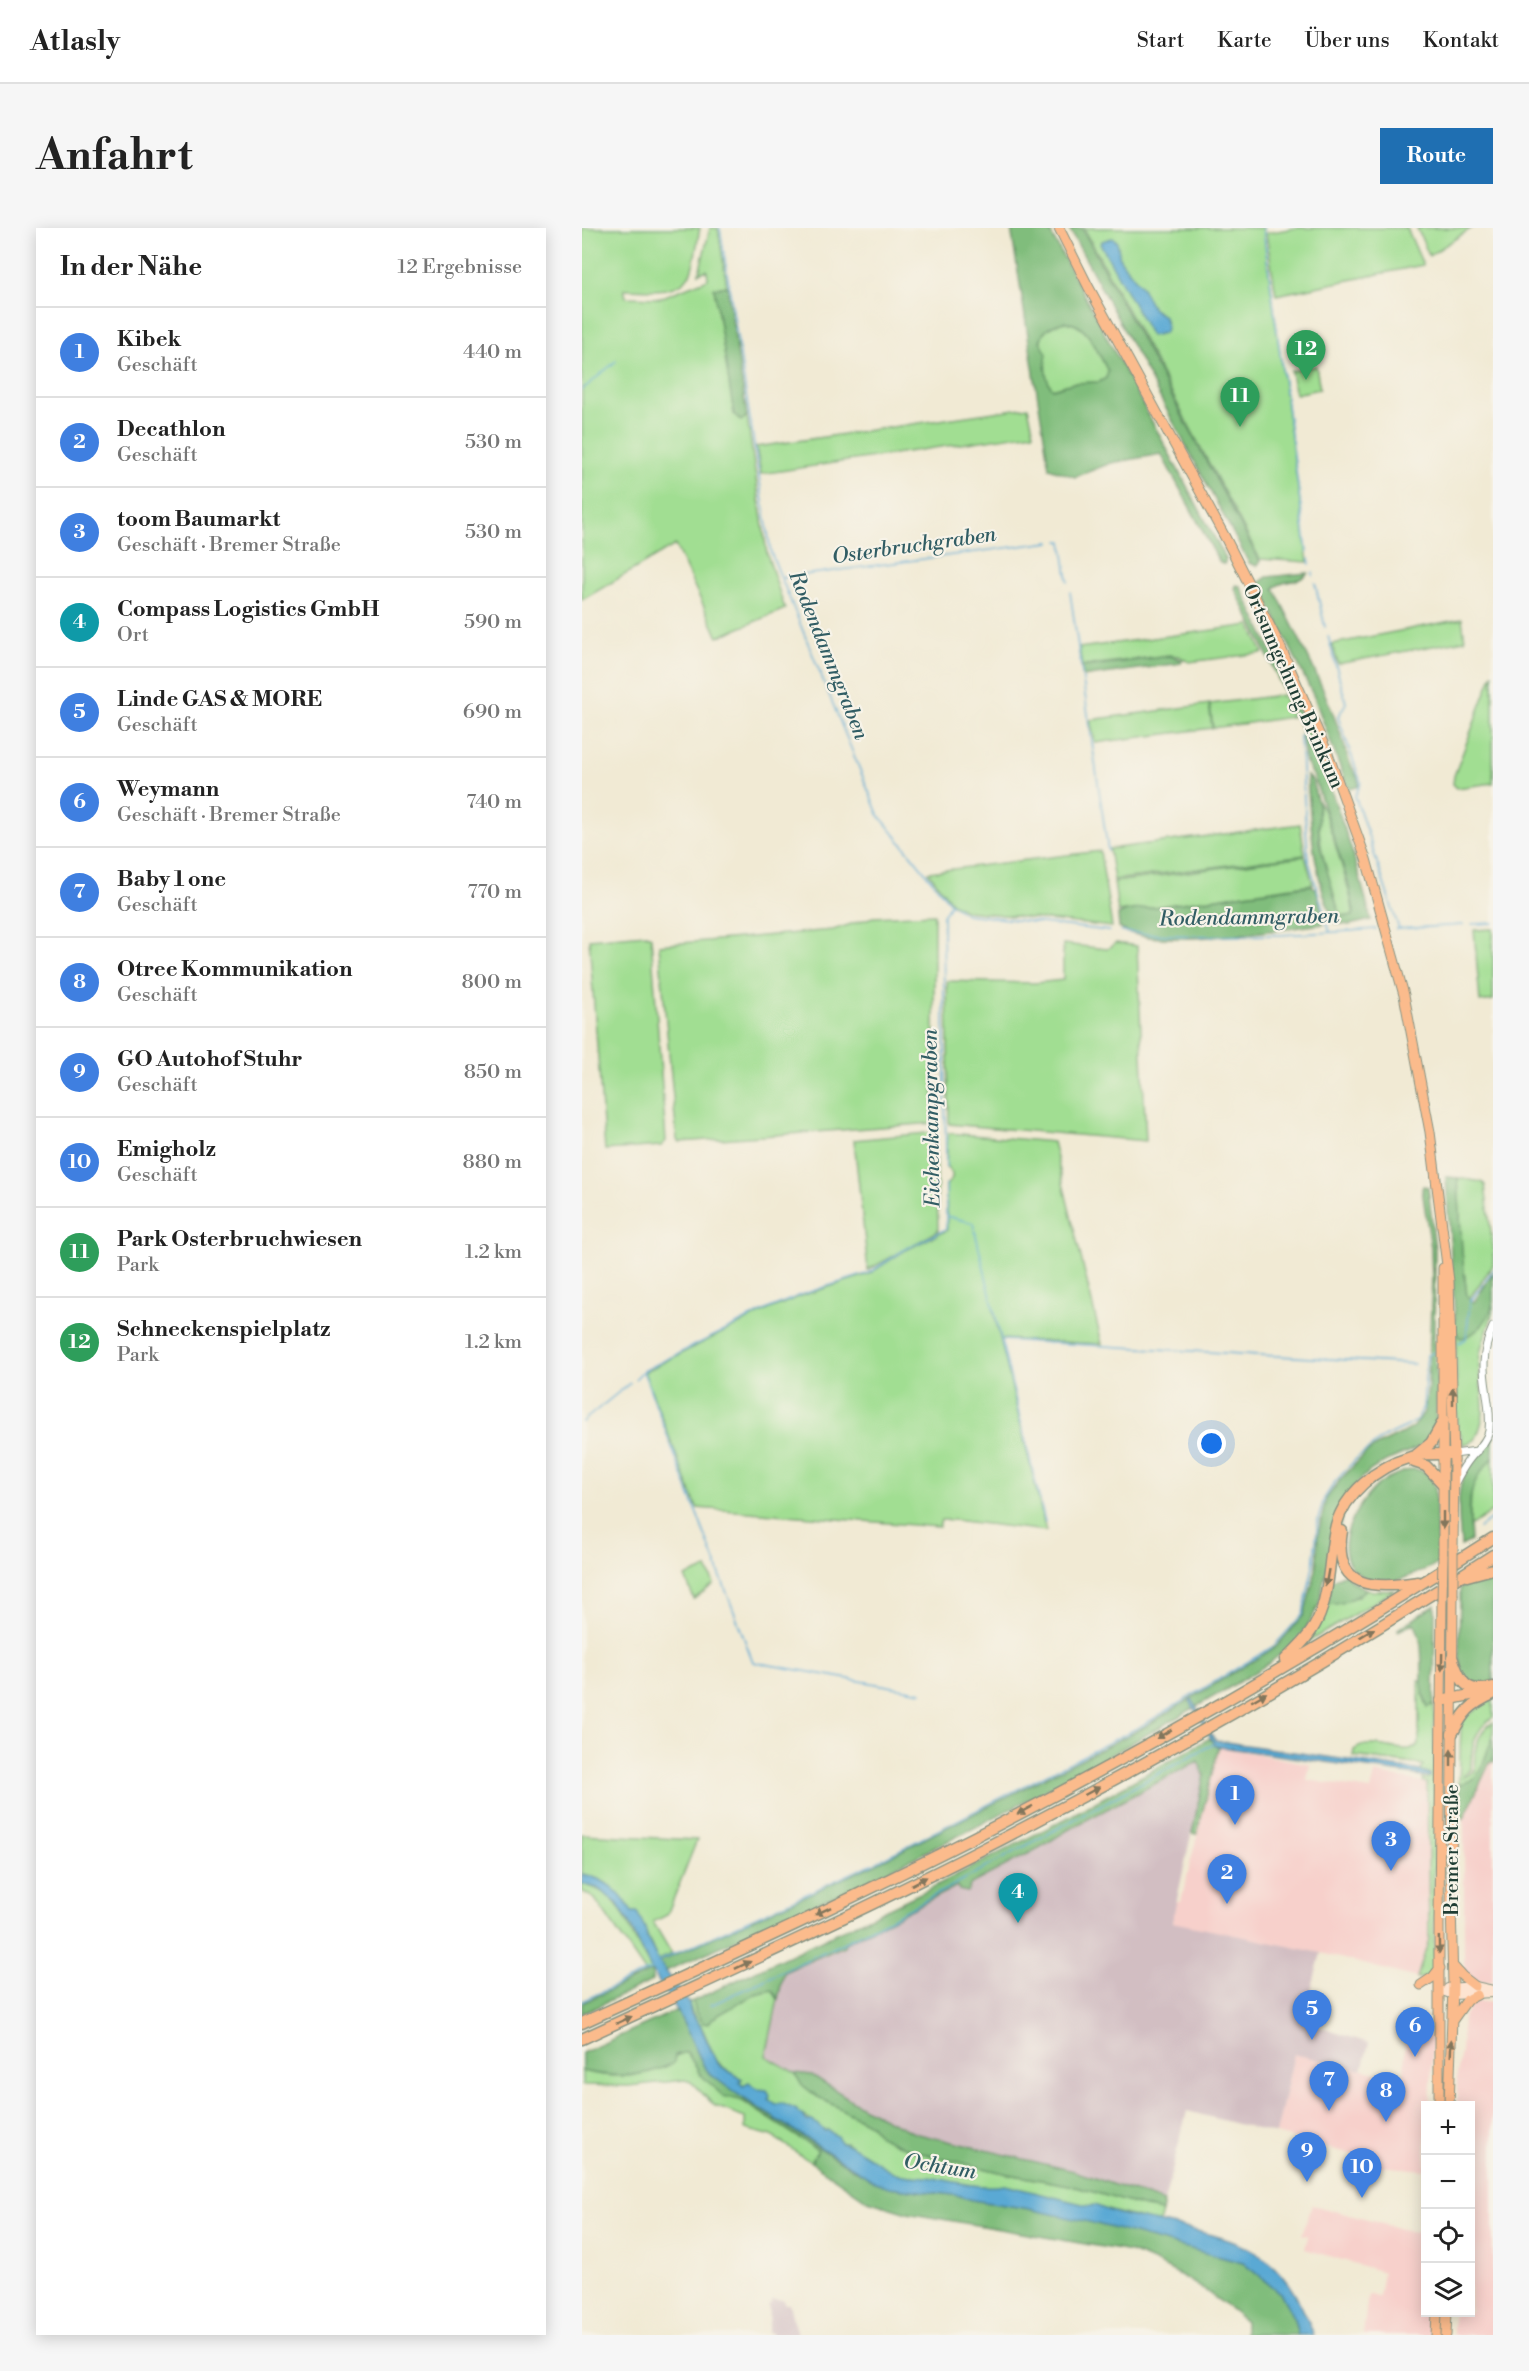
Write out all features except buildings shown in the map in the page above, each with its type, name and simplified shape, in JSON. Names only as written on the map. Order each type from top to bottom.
[{"type":"highway","points":[[1425,1581],[1388,1587],[1369,1586],[1350,1573],[1341,1553],[1343,1528],[1348,1515],[1366,1490],[1387,1473],[1415,1459],[1431,1443],[1444,1420]]},
{"type":"highway","points":[[1275,1671],[1308,1635],[1317,1621],[1323,1605],[1337,1524],[1343,1510],[1362,1484],[1396,1462],[1448,1457]]},
{"type":"highway","points":[[1415,1459],[1448,1486]]},
{"type":"highway","points":[[582,2023],[876,1886],[1017,1815],[1275,1671],[1493,1538]]},
{"type":"highway","points":[[582,2040],[875,1903],[1025,1827],[1207,1728],[1493,1555]]},
{"type":"highway","points":[[1455,1580],[1493,1569]]},
{"type":"highway","points":[[1452,1657],[1460,1678],[1466,1685],[1477,1689],[1493,1687]]},
{"type":"highway","points":[[1448,1701],[1476,1695],[1493,1687]]},
{"type":"highway","points":[[1448,1701],[1476,1701],[1493,1694]]},
{"type":"highway","points":[[1452,1734],[1462,1715],[1476,1701]]},
{"type":"main road","name":"Ortsumgehung Brinkum","points":[[1059,228],[1088,286],[1226,539],[1280,646],[1328,754],[1366,859],[1404,995],[1421,1075],[1436,1174],[1449,1281],[1452,1335],[1448,1457]]},
{"type":"main road","name":"Ortsumgehung Brinkum","points":[[1444,1251],[1444,1420],[1448,1457]]},
{"type":"main road","points":[[1448,1457],[1448,1486]]},
{"type":"main road","name":"Bremer Straße","points":[[1439,2101],[1440,1968],[1453,1595],[1453,1549],[1448,1486]]},
{"type":"main road","name":"Bremer Straße","points":[[1448,1486],[1442,1602],[1452,1734],[1453,1991],[1449,2101]]},
{"type":"main road","points":[[1453,1966],[1476,1990]]},
{"type":"main road","points":[[1421,1984],[1433,1977],[1440,1968]]},
{"type":"main road","points":[[1440,1990],[1493,1991]]},
{"type":"main road","points":[[1452,2021],[1476,1990]]},
{"type":"main road","points":[[1436,2335],[1437,2317]]},
{"type":"main road","points":[[1446,2317],[1446,2335]]},
{"type":"street","points":[[1448,1486],[1486,1438],[1490,1421],[1484,1363],[1487,1340],[1493,1327]]},
{"type":"street","points":[[1448,1457],[1474,1453]]},
{"type":"shaded area","points":[[1219,1747],[1310,1764],[1307,1780],[1371,1790],[1375,1773],[1427,1783],[1429,1939],[1417,1978],[1321,1953],[1172,1923],[1177,1901],[1181,1901]]},
{"type":"shaded area","points":[[1199,1761],[1204,1775],[1172,1922],[1321,1953],[1303,2022],[1369,2043],[1362,2070],[1294,2054],[1276,2134],[1187,2111],[1164,2202],[1074,2171],[914,2133],[862,2107],[812,2075],[795,2073],[766,2056],[784,1972],[844,1946],[845,1943],[957,1886],[971,1884],[1039,1848],[1071,1828]]},
{"type":"shaded area","points":[[1490,1762],[1493,1762],[1493,1982],[1476,1981],[1469,1978],[1464,1971],[1464,1818]]},
{"type":"shaded area","points":[[1493,2002],[1493,2335],[1453,2335],[1453,2317],[1475,2317],[1475,2101],[1457,2101],[1457,2075],[1463,2018],[1472,2003]]},
{"type":"shaded area","points":[[1409,2032],[1433,2036],[1430,2101],[1421,2101],[1421,2170],[1378,2166],[1377,2161],[1276,2134],[1294,2054],[1377,2073],[1404,2076],[1405,2045]]},
{"type":"shaded area","points":[[1312,2205],[1413,2232],[1421,2229],[1421,2317],[1431,2317],[1430,2335],[1363,2335],[1368,2295],[1379,2296],[1383,2272],[1305,2249],[1308,2236],[1302,2234]]},
{"type":"shaded area","points":[[772,2299],[784,2300],[785,2304],[789,2304],[797,2335],[772,2335],[768,2332],[769,2303],[772,2303]]},
{"type":"green space","points":[[582,228],[700,228],[692,270],[684,281],[669,289],[624,289],[626,297],[660,298],[708,279],[707,270],[699,273],[710,228],[718,228],[727,286],[714,289],[734,414],[741,420],[747,416],[767,554],[785,609],[718,637],[675,545],[582,600]]},
{"type":"green space","points":[[1011,228],[1048,228],[1226,559],[1224,564],[1220,563],[1161,454],[1111,463],[1075,477],[1049,468]],"holes":[[[1065,322],[1080,327],[1091,340],[1108,371],[1106,378],[1099,382],[1073,383],[1053,389],[1046,373],[1047,354],[1040,341],[1046,330],[1052,326]]]},
{"type":"green space","points":[[1069,228],[1082,228],[1260,561],[1257,566],[1249,563]]},
{"type":"green space","points":[[1084,228],[1263,228],[1308,562],[1260,559]]},
{"type":"green space","points":[[1295,228],[1407,228],[1423,265],[1276,295],[1266,233]]},
{"type":"green space","points":[[1417,228],[1472,228],[1429,256]]},
{"type":"green space","points":[[727,286],[747,416],[741,421],[734,414],[714,288]]},
{"type":"green space","points":[[1065,322],[1073,324],[1086,333],[1108,371],[1107,378],[1099,382],[1073,383],[1052,389],[1048,384],[1040,345],[1046,331]]},
{"type":"green space","points":[[1316,366],[1320,389],[1295,394],[1291,371]]},
{"type":"green space","points":[[1028,407],[1034,433],[761,474],[756,447]]},
{"type":"green space","points":[[1308,573],[1300,579],[1282,583],[1274,588],[1325,694],[1349,761],[1358,779],[1359,786],[1350,789],[1314,697],[1259,583],[1267,577]]},
{"type":"green space","points":[[1236,585],[1240,586],[1260,626],[1315,749],[1360,876],[1371,920],[1349,925],[1335,923],[1328,906],[1314,851],[1307,776],[1312,780],[1318,803],[1319,842],[1340,916],[1353,916],[1348,882],[1314,777],[1305,760],[1301,729],[1235,589]]},
{"type":"green space","points":[[1462,619],[1465,640],[1338,664],[1332,644]]},
{"type":"green space","points":[[1250,625],[1263,653],[1189,662],[1179,656],[1168,655],[1082,666],[1079,648]]},
{"type":"green space","points":[[1171,656],[1182,660],[1181,663],[1083,677],[1081,667]]},
{"type":"green space","points":[[1493,673],[1493,783],[1457,788],[1453,784],[1454,776]]},
{"type":"green space","points":[[1282,695],[1292,717],[1213,728],[1210,704]]},
{"type":"green space","points":[[1209,704],[1212,728],[1095,743],[1090,720]]},
{"type":"green space","points":[[1319,802],[1328,822],[1350,894],[1353,916],[1340,915],[1331,888],[1319,831]]},
{"type":"green space","points":[[1300,824],[1305,855],[1114,880],[1109,849]]},
{"type":"green space","points":[[1100,851],[1112,927],[966,911],[952,903],[928,872]]},
{"type":"green space","points":[[1305,856],[1313,884],[1118,912],[1114,882]]},
{"type":"green space","points":[[1311,885],[1317,890],[1324,924],[1249,934],[1187,938],[1136,935],[1119,928],[1118,915],[1126,911]]},
{"type":"green space","points":[[934,914],[934,1123],[680,1142],[677,1140],[659,945],[833,930],[873,917]]},
{"type":"green space","points":[[1493,929],[1493,1000],[1480,1002],[1474,930]]},
{"type":"green space","points":[[646,934],[651,937],[666,1141],[661,1146],[605,1150],[589,939]]},
{"type":"green space","points":[[1116,943],[1137,946],[1146,1141],[949,1124],[947,981],[1035,983],[1063,980],[1063,944],[1107,949]]},
{"type":"green space","points":[[936,1132],[938,1231],[868,1270],[854,1140]]},
{"type":"green space","points":[[948,1133],[1053,1142],[1102,1344],[1001,1339],[993,1309],[1046,1531],[954,1520],[941,1520],[939,1527],[697,1508],[644,1372],[772,1308],[869,1274],[904,1251],[947,1230],[946,1185],[952,1179],[952,1173],[946,1166]]},
{"type":"green space","points":[[1446,1177],[1458,1178],[1467,1297],[1474,1302],[1493,1273],[1493,1302],[1489,1314],[1477,1330],[1460,1338],[1456,1332]]},
{"type":"green space","points":[[1458,1178],[1482,1182],[1485,1185],[1493,1248],[1493,1265],[1469,1299],[1462,1252]]},
{"type":"green space","points":[[1423,1186],[1428,1187],[1435,1250],[1436,1425],[1433,1435],[1419,1447],[1371,1470],[1351,1489],[1324,1580],[1319,1605],[1301,1638],[1268,1664],[1227,1689],[1095,1764],[974,1828],[869,1880],[666,1971],[659,1962],[875,1864],[1144,1727],[1276,1647],[1304,1615],[1316,1570],[1318,1534],[1326,1499],[1340,1480],[1365,1454],[1413,1428],[1424,1412],[1428,1388],[1432,1279],[1431,1248]]},
{"type":"green space","points":[[1493,1305],[1480,1354],[1483,1416],[1475,1440],[1463,1445],[1461,1434],[1457,1429],[1456,1332],[1460,1338],[1481,1327]]},
{"type":"green space","points":[[1493,1434],[1493,1458],[1477,1477],[1471,1495],[1471,1541],[1461,1546],[1459,1508],[1462,1480]]},
{"type":"green space","points":[[1493,1458],[1493,1511],[1470,1526],[1472,1489],[1479,1475]]},
{"type":"green space","points":[[1413,1469],[1427,1474],[1435,1487],[1438,1564],[1396,1581],[1382,1583],[1371,1580],[1360,1575],[1350,1565],[1346,1554],[1349,1528],[1355,1514],[1371,1491],[1388,1478]]},
{"type":"green space","points":[[707,1568],[714,1584],[694,1599],[685,1577]]},
{"type":"green space","points":[[1493,1572],[1493,1681],[1488,1684],[1470,1683],[1462,1675],[1459,1656],[1460,1588]]},
{"type":"green space","points":[[1346,1574],[1351,1581],[1366,1589],[1358,1596],[1327,1605],[1332,1580]]},
{"type":"green space","points":[[1366,1589],[1395,1590],[1308,1642],[1327,1605],[1357,1597]]},
{"type":"green space","points":[[1435,1605],[1434,1704],[1428,1707],[1422,1687],[1422,1655],[1418,1633],[1414,1623],[1398,1631],[1398,1629]]},
{"type":"green space","points":[[1419,1680],[1423,1680],[1423,1697],[1428,1707],[1434,1704],[1434,1966],[1432,1974],[1423,1978],[1417,1978],[1429,1939],[1427,1783],[1423,1782],[1423,1778],[1427,1779],[1430,1774],[1421,1771],[1423,1765],[1353,1756],[1354,1750],[1361,1746],[1378,1745],[1405,1749],[1419,1745]]},
{"type":"green space","points":[[1493,1699],[1493,1717],[1477,1734],[1473,1747],[1471,1770],[1464,1774],[1464,1777],[1475,1771],[1479,1738],[1493,1722],[1493,1738],[1479,1775],[1472,1782],[1459,1784],[1461,1725],[1466,1716]]},
{"type":"green space","points":[[1210,1738],[1215,1746],[1219,1746],[1197,1834],[1192,1833],[1204,1775],[1198,1761],[971,1884],[967,1892],[959,1890],[957,1886],[845,1943],[844,1946],[784,1972],[778,1999],[772,1990],[755,1994],[713,2018],[708,2024],[703,2023],[696,2013],[693,2001],[933,1887],[1065,1819]]},
{"type":"green space","points":[[1493,1738],[1493,1762],[1490,1762],[1464,1818],[1458,1819],[1459,1784],[1474,1778],[1478,1773]]},
{"type":"green space","points":[[582,1834],[697,1840],[667,1915],[653,1922],[672,1954],[658,1960],[644,1927],[617,1893],[607,1883],[582,1874]]},
{"type":"green space","points":[[582,1884],[599,1890],[618,1906],[652,1971],[646,1973],[595,1899],[582,1891]]},
{"type":"green space","points":[[652,1971],[652,1981],[582,2014],[582,2003]]},
{"type":"green space","points":[[772,1990],[778,1999],[766,2056],[795,2073],[801,2084],[818,2097],[870,2124],[879,2136],[913,2151],[1008,2174],[1069,2185],[1162,2212],[1159,2223],[1095,2205],[1090,2206],[1005,2185],[997,2187],[969,2185],[926,2177],[905,2176],[893,2172],[858,2152],[846,2142],[841,2142],[828,2130],[825,2131],[797,2113],[797,2110],[781,2103],[776,2105],[751,2085],[743,2086],[739,2081],[742,2079],[715,2058],[689,2003],[693,2001],[696,2013],[713,2018],[755,1994]]},
{"type":"green space","points":[[677,2010],[704,2066],[711,2075],[852,2169],[889,2187],[961,2196],[972,2200],[1089,2221],[1243,2263],[1281,2294],[1294,2319],[1298,2335],[1245,2334],[1245,2321],[1219,2300],[1177,2273],[1131,2252],[907,2213],[868,2201],[811,2162],[818,2150],[744,2101],[723,2096],[700,2074],[687,2052],[675,2055],[674,2063],[652,2072],[617,2076],[582,2071],[582,2053]]},
{"type":"green space","points":[[687,2052],[700,2074],[818,2150],[811,2162],[772,2136],[745,2129],[745,2117],[715,2106],[691,2082],[685,2080],[628,2086],[582,2085],[582,2071],[610,2076],[632,2075],[645,2072]]},
{"type":"green space","points":[[795,2073],[812,2075],[862,2107],[914,2133],[1074,2171],[1164,2202],[1162,2212],[1069,2185],[1008,2174],[913,2151],[879,2136],[870,2124],[818,2097],[801,2084]]},
{"type":"water","points":[[1112,238],[1117,241],[1120,259],[1141,286],[1153,309],[1164,316],[1167,327],[1164,333],[1151,336],[1101,245],[1102,241]]},
{"type":"water","points":[[1192,1699],[1215,1740],[1421,1771],[1430,1774],[1430,1777],[1215,1746],[1190,1701]]},
{"type":"water","points":[[582,1874],[612,1887],[632,1912],[637,1912],[658,1960],[689,2003],[691,2014],[700,2025],[716,2061],[720,2066],[742,2079],[739,2082],[743,2086],[749,2083],[757,2089],[767,2090],[770,2095],[769,2100],[776,2105],[781,2103],[797,2110],[807,2121],[813,2121],[825,2131],[837,2136],[841,2142],[897,2174],[975,2185],[1005,2185],[1090,2206],[1095,2205],[1110,2211],[1213,2235],[1236,2243],[1255,2252],[1272,2265],[1287,2282],[1301,2305],[1314,2335],[1298,2335],[1294,2319],[1281,2294],[1243,2263],[1089,2222],[961,2196],[889,2187],[875,2182],[711,2075],[704,2066],[677,2010],[652,1971],[617,1903],[597,1888],[582,1884]]},
{"type":"waterway","name":"Rodendammgraben","points":[[720,228],[771,553],[878,814],[950,903],[966,914],[1109,931]]},
{"type":"waterway","points":[[1263,228],[1307,552]]},
{"type":"waterway","points":[[582,390],[616,361]]},
{"type":"waterway","name":"Osterbruchgraben","points":[[1059,541],[1062,541],[1068,582]]},
{"type":"waterway","name":"Osterbruchgraben","points":[[781,578],[1050,542]]},
{"type":"waterway","points":[[1309,559],[1310,564]]},
{"type":"waterway","points":[[1315,583],[1325,627]]},
{"type":"waterway","name":"Osterbruchgraben","points":[[1070,592],[1108,851]]},
{"type":"waterway","points":[[1328,636],[1346,703],[1338,717],[1361,783],[1355,796],[1399,929]]},
{"type":"waterway","points":[[1300,736],[1308,859],[1330,932]]},
{"type":"waterway","name":"Eichenkampgraben","points":[[946,1167],[943,916],[950,904]]},
{"type":"waterway","name":"Rodendammgraben","points":[[1472,924],[1493,923]]},
{"type":"waterway","name":"Rodendammgraben","points":[[1396,929],[1463,925]]},
{"type":"waterway","name":"Rodendammgraben","points":[[1121,932],[1249,936],[1376,929]]},
{"type":"waterway","name":"Eichenkampgraben","points":[[946,1184],[946,1216],[973,1223],[1045,1522]]},
{"type":"waterway","points":[[635,1379],[643,1371],[772,1307],[803,1294],[869,1273],[904,1250],[946,1229],[946,1217]]},
{"type":"waterway","points":[[1458,1343],[1466,1339],[1470,1302],[1493,1270]]},
{"type":"waterway","points":[[1002,1340],[1414,1364]]},
{"type":"waterway","points":[[876,1862],[1143,1725],[1274,1646],[1303,1614],[1313,1567],[1318,1520],[1324,1499],[1335,1482],[1357,1458],[1384,1437],[1408,1426],[1417,1419],[1423,1408],[1427,1355],[1436,1352]]},
{"type":"waterway","points":[[643,1371],[753,1662],[922,1692]]},
{"type":"waterway","points":[[582,1422],[630,1383]]},
{"type":"waterway","points":[[1479,1528],[1493,1518]]},
{"type":"waterway","points":[[711,2005],[843,1943],[915,1906],[1213,1744]]},
{"type":"waterway","points":[[659,1961],[874,1863]]},
{"type":"waterway","points":[[582,2001],[652,1969]]},
{"type":"place","name":"Schneckenspielplatz","points":[[1306,380]]},
{"type":"place","name":"Park Osterbruchwiesen","points":[[1240,427]]},
{"type":"place","name":"Kibek","points":[[1235,1825]]},
{"type":"place","name":"toom Baumarkt","points":[[1391,1871]]},
{"type":"place","name":"Decathlon","points":[[1227,1904]]},
{"type":"place","name":"Compass Logistics GmbH","points":[[1018,1923]]},
{"type":"place","name":"Linde GAS & MORE","points":[[1312,2040]]},
{"type":"place","name":"Weymann","points":[[1415,2057]]},
{"type":"place","name":"Baby 1 one","points":[[1329,2111]]},
{"type":"place","name":"Otree Kommunikation","points":[[1386,2122]]},
{"type":"place","name":"GO Autohof Stuhr","points":[[1307,2182]]},
{"type":"place","name":"Emigholz","points":[[1362,2198]]},
{"type":"water label","name":"Ochtum","points":[[940,2166]]}]
